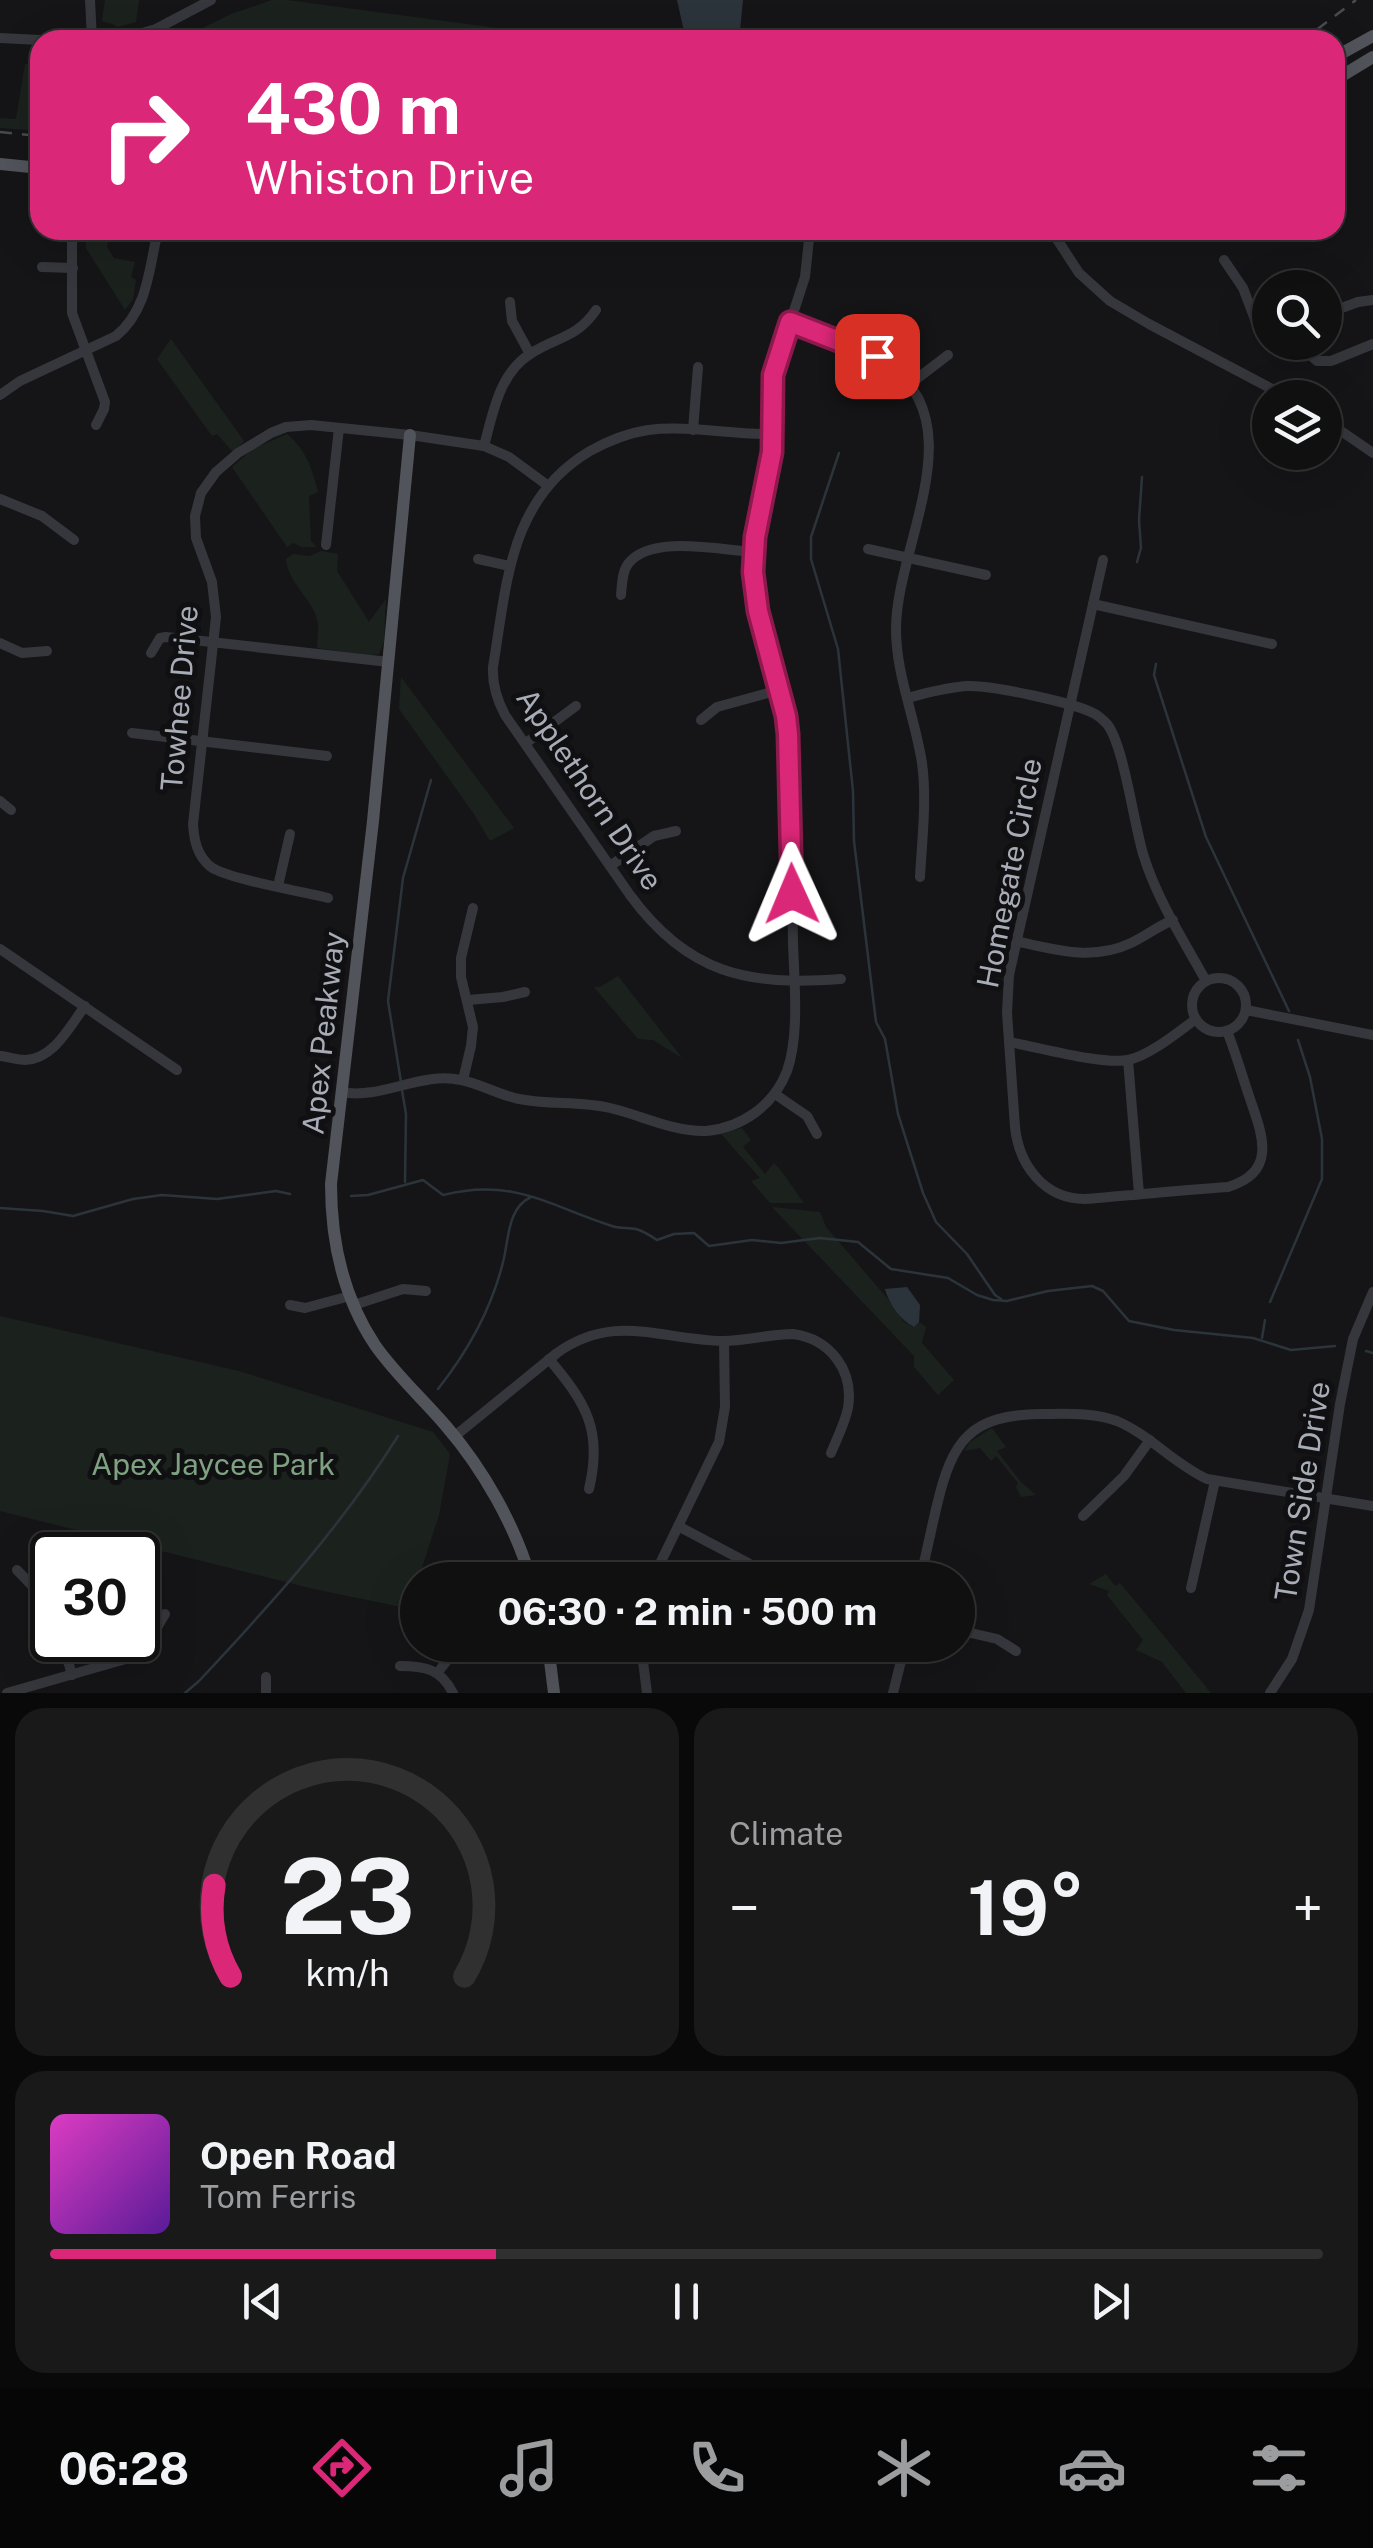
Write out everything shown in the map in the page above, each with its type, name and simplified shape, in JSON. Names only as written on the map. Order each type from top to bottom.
[{"type":"main road","points":[[1345,52],[1373,36]]},
{"type":"main road","points":[[1345,74],[1373,58]]},
{"type":"main road","points":[[0,164],[30,167]]},
{"type":"main road","name":"Apex Peakway","points":[[410,435],[390,662],[331,1184],[332,1222],[339,1262],[352,1300],[375,1345],[454,1436],[495,1497],[524,1562]]},
{"type":"main road","points":[[550,1662],[554,1693]]},
{"type":"street","points":[[90,0],[92,30]]},
{"type":"street","points":[[153,30],[206,1]]},
{"type":"street","points":[[0,38],[30,40]]},
{"type":"street","points":[[72,240],[72,313],[104,402],[96,425]]},
{"type":"street","points":[[0,395],[20,380],[116,336],[136,316],[156,240]]},
{"type":"street","points":[[341,1092],[363,1094],[421,1080],[462,1080],[519,1098],[606,1106],[698,1131],[742,1122],[775,1094],[792,1052],[790,752],[786,716],[758,611],[753,552],[770,463],[773,375],[806,277],[809,240]]},
{"type":"street","points":[[1058,240],[1079,273],[1110,301],[1256,380]]},
{"type":"street","points":[[1224,260],[1243,288],[1252,312]]},
{"type":"street","points":[[42,267],[73,268]]},
{"type":"street","points":[[1342,308],[1373,300]]},
{"type":"street","points":[[510,302],[512,321],[530,354]]},
{"type":"street","points":[[484,446],[507,377],[530,354],[585,326],[596,310]]},
{"type":"street","points":[[790,322],[888,363],[910,384],[924,410],[930,457],[898,602],[896,632],[899,667],[923,778],[920,877]]},
{"type":"street","points":[[1342,357],[1373,344]]},
{"type":"street","points":[[841,383],[854,347]]},
{"type":"street","points":[[910,384],[948,354]]},
{"type":"street","points":[[694,430],[698,368]]},
{"type":"street","name":"Towhee Drive","points":[[328,898],[220,872],[198,851],[193,824],[214,642],[215,600],[196,538],[195,516],[201,493],[227,462],[258,439],[298,425],[484,446],[509,457],[547,485]]},
{"type":"street","points":[[326,545],[339,428]]},
{"type":"street","name":"Applethorn Drive","points":[[772,434],[649,430],[616,439],[582,456],[547,485],[520,532],[510,566],[492,678],[498,703],[610,866],[655,926],[675,944],[720,969],[750,978],[841,979]]},
{"type":"street","points":[[1342,432],[1373,453]]},
{"type":"street","points":[[0,499],[42,516],[74,540]]},
{"type":"street","points":[[621,595],[628,564],[652,548],[753,552]]},
{"type":"street","points":[[868,549],[986,576]]},
{"type":"street","points":[[478,559],[510,566]]},
{"type":"street","name":"Homegate Circle","points":[[1104,560],[1016,941],[1008,992],[1016,1143],[1025,1164],[1054,1191],[1075,1198],[1228,1186],[1245,1180],[1256,1171],[1263,1142],[1227,1031]]},
{"type":"street","points":[[1093,604],[1272,644]]},
{"type":"street","points":[[151,654],[160,638],[166,636],[390,662]]},
{"type":"street","points":[[0,643],[22,653],[47,651]]},
{"type":"street","points":[[907,698],[972,686],[1095,713],[1114,735],[1144,859],[1206,981]]},
{"type":"street","points":[[701,720],[717,707],[779,690]]},
{"type":"street","points":[[526,743],[576,706]]},
{"type":"street","points":[[132,733],[327,756]]},
{"type":"street","points":[[0,801],[11,810]]},
{"type":"street","points":[[610,866],[654,836],[676,832]]},
{"type":"street","points":[[278,886],[290,834]]},
{"type":"street","points":[[462,1080],[473,1036],[461,958],[473,908]]},
{"type":"street","points":[[1016,941],[1094,954],[1133,942],[1173,920]]},
{"type":"street","points":[[0,949],[177,1070]]},
{"type":"street","points":[[1222,978],[1244,992],[1246,1010],[1240,1023],[1227,1031],[1210,1030],[1196,1020],[1192,1011],[1194,994],[1206,981],[1222,978]]},
{"type":"street","points":[[468,1000],[525,992]]},
{"type":"street","points":[[1,1056],[25,1060],[42,1056],[55,1046],[85,1006]]},
{"type":"street","points":[[1246,1010],[1373,1035]]},
{"type":"street","points":[[1009,1042],[1106,1060],[1128,1060],[1196,1020]]},
{"type":"street","points":[[1128,1060],[1138,1194]]},
{"type":"street","points":[[775,1094],[806,1116],[816,1134]]},
{"type":"street","points":[[290,1305],[305,1308],[403,1290],[426,1292]]},
{"type":"street","name":"Town Side Drive","points":[[1270,1693],[1292,1659],[1307,1618],[1353,1339],[1373,1292]]},
{"type":"street","points":[[454,1436],[549,1359],[579,1340],[634,1329],[724,1341],[793,1334],[816,1340],[832,1352],[844,1370],[846,1414],[831,1452]]},
{"type":"street","points":[[661,1562],[719,1442],[726,1406],[724,1341]]},
{"type":"street","points":[[549,1359],[575,1390],[590,1419],[595,1452],[589,1489]]},
{"type":"street","points":[[924,1562],[948,1464],[964,1439],[982,1425],[1020,1414],[1088,1415],[1118,1422],[1150,1440],[1185,1468],[1215,1481],[1373,1506]]},
{"type":"street","points":[[1083,1516],[1124,1476],[1150,1440]]},
{"type":"street","points":[[1190,1588],[1215,1481]]},
{"type":"street","points":[[678,1526],[746,1562]]},
{"type":"street","points":[[17,1570],[30,1584]]},
{"type":"street","points":[[8,1693],[136,1654],[152,1640],[165,1614]]},
{"type":"street","points":[[975,1634],[1016,1650]]},
{"type":"street","points":[[68,1662],[72,1675]]},
{"type":"street","points":[[438,1672],[446,1662]]},
{"type":"street","points":[[643,1662],[647,1693]]},
{"type":"street","points":[[893,1693],[901,1662]]},
{"type":"street","points":[[400,1666],[422,1666],[438,1672],[454,1693]]},
{"type":"street","points":[[266,1677],[266,1693]]},
{"type":"green space","points":[[105,0],[139,0],[136,22],[117,27],[102,21]]},
{"type":"green space","points":[[272,0],[287,0],[511,30],[199,30]]},
{"type":"green space","points":[[25,64],[30,64],[30,130],[0,128],[0,118],[16,119]]},
{"type":"green space","points":[[86,240],[108,240],[107,247],[114,258],[135,262],[131,277],[136,280],[133,299],[125,310],[86,248]]},
{"type":"green space","points":[[171,339],[244,441],[233,452],[217,434],[212,436],[157,359]]},
{"type":"green space","points":[[287,434],[304,453],[316,483],[318,492],[309,496],[311,541],[317,547],[293,543],[287,547],[232,467],[253,449]]},
{"type":"green space","points":[[321,551],[338,554],[337,571],[369,622],[386,599],[384,641],[379,654],[317,648],[316,615],[292,577],[286,559],[293,554],[310,556]]},
{"type":"green space","points":[[401,677],[514,828],[490,841],[399,709]]},
{"type":"green space","points":[[618,976],[682,1058],[653,1040],[638,1039],[594,987]]},
{"type":"green space","points":[[742,1128],[751,1140],[743,1147],[765,1174],[774,1163],[804,1203],[770,1203],[751,1181],[760,1178],[721,1134]]},
{"type":"green space","points":[[772,1207],[820,1212],[826,1227],[904,1322],[913,1327],[919,1322],[926,1327],[922,1343],[954,1380],[938,1395],[914,1367],[914,1356]]},
{"type":"green space","name":"Apex Jaycee Park","points":[[0,1316],[239,1371],[433,1432],[450,1454],[439,1515],[424,1562],[400,1562],[400,1607],[160,1551],[160,1532],[85,1532],[0,1511]]},
{"type":"green space","points":[[992,1428],[1006,1447],[997,1451],[1036,1495],[1021,1497],[1018,1483],[996,1456],[991,1461],[980,1448],[964,1451],[970,1442]]},
{"type":"green space","points":[[1106,1574],[1115,1586],[1120,1583],[1211,1693],[1186,1693],[1162,1662],[1136,1650],[1143,1640],[1107,1595],[1109,1591],[1089,1584]]},
{"type":"shaded area","points":[[677,0],[743,0],[740,30],[684,30]]},
{"type":"shaded area","points":[[907,1287],[920,1305],[919,1322],[914,1327],[896,1311],[885,1289]]},
{"type":"waterway","points":[[839,453],[811,537],[811,559],[838,649],[853,791],[854,841],[876,1022],[885,1039],[898,1114],[936,1222],[967,1254],[1001,1299]]},
{"type":"waterway","points":[[1137,562],[1141,548],[1142,477]]},
{"type":"waterway","points":[[1156,664],[1154,675],[1206,837],[1289,1011]]},
{"type":"waterway","points":[[401,1082],[388,1001],[403,878],[431,780]]},
{"type":"waterway","points":[[1270,1302],[1322,1179],[1322,1139],[1298,1040]]},
{"type":"waterway","points":[[402,1090],[406,1114],[405,1182]]},
{"type":"waterway","points":[[351,1196],[423,1180],[443,1195],[490,1189],[530,1196],[612,1226],[639,1230],[657,1240],[694,1233],[709,1246],[820,1238],[858,1242],[891,1269],[948,1278],[993,1300],[1092,1286],[1103,1291],[1129,1321],[1253,1338],[1291,1350],[1335,1346]]},
{"type":"waterway","points":[[0,1208],[73,1216],[162,1195],[217,1199],[276,1191],[290,1194]]},
{"type":"waterway","points":[[438,1389],[478,1327],[499,1276],[514,1215],[531,1197]]},
{"type":"waterway","points":[[1262,1338],[1265,1320]]},
{"type":"waterway","points":[[1366,1351],[1373,1353]]},
{"type":"waterway","points":[[185,1693],[304,1563],[353,1502],[398,1436]]},
{"type":"railway","points":[[1316,30],[1356,0]]},
{"type":"railway","points":[[0,132],[30,135]]},
{"type":"route","points":[[792,894],[791,775],[786,716],[754,586],[753,552],[772,452],[773,375],[790,322],[877,356]]}]
